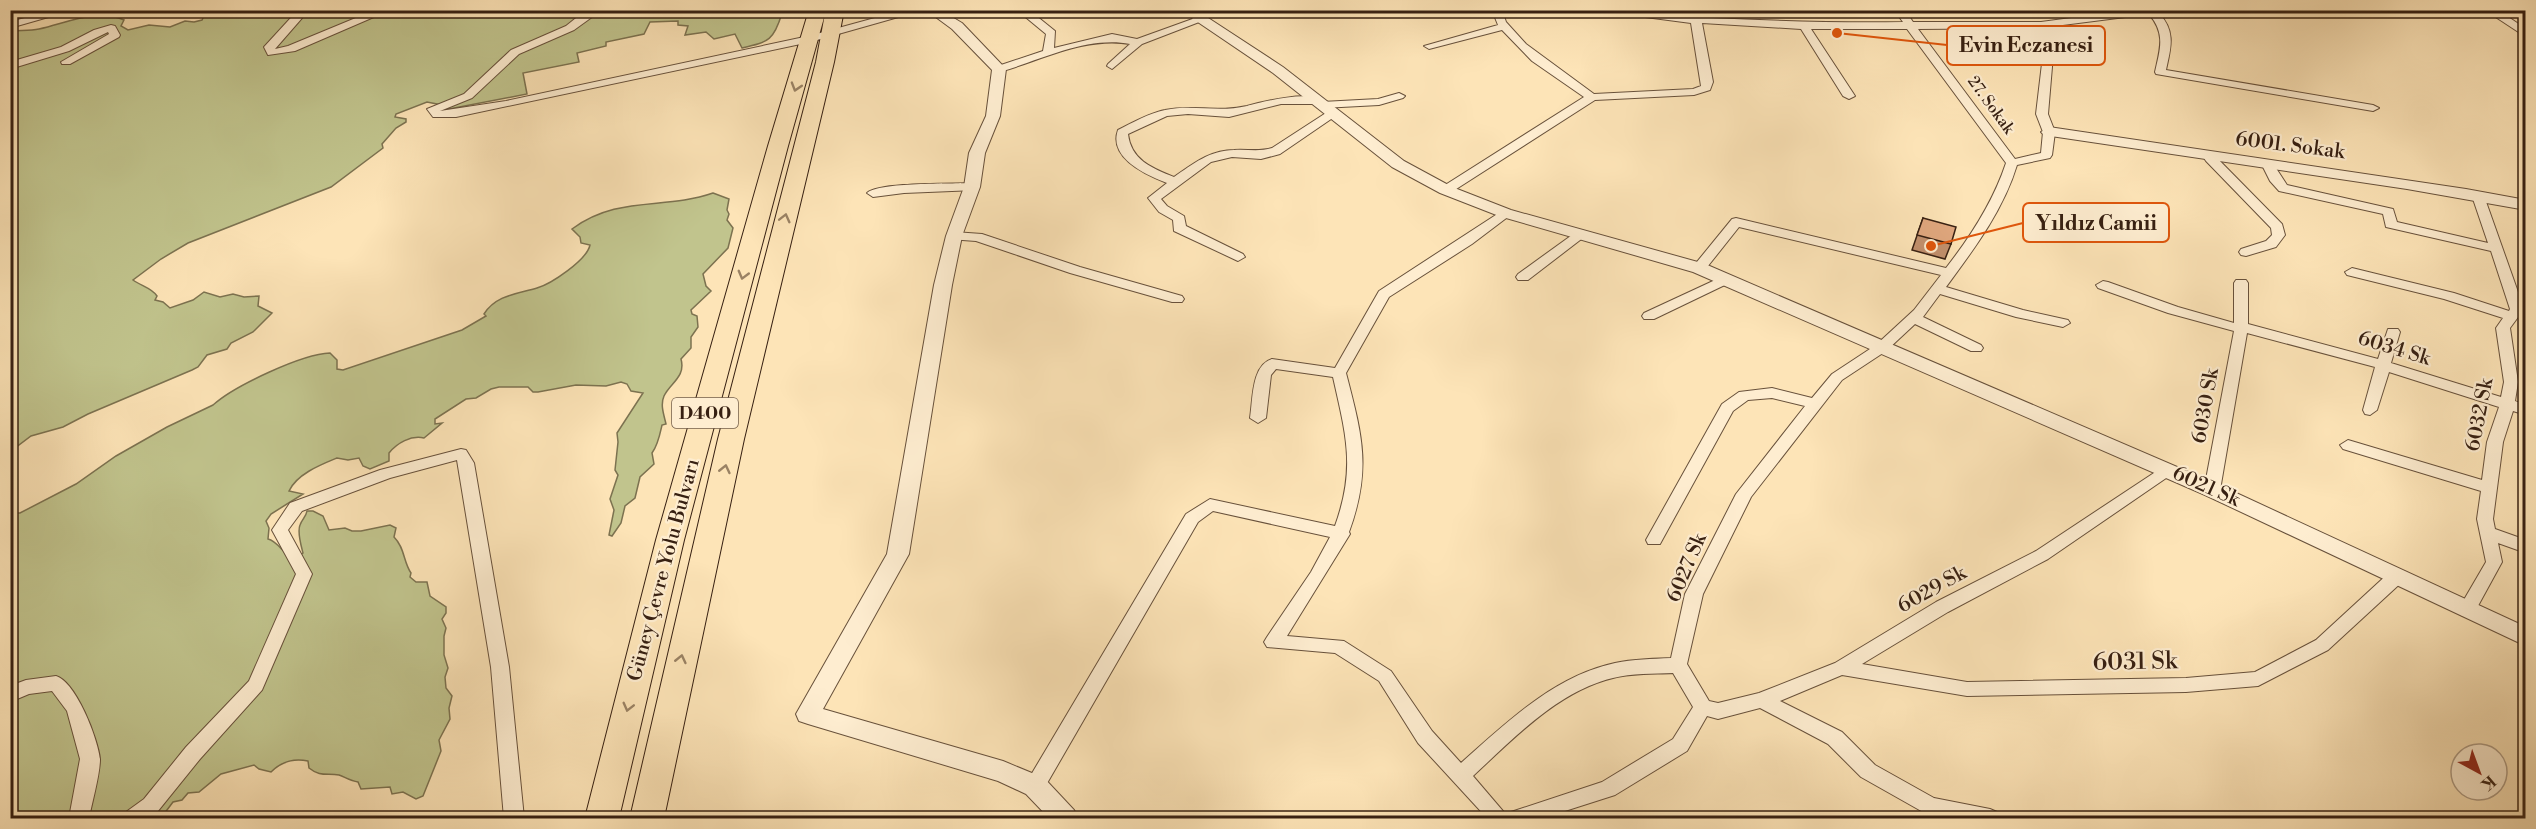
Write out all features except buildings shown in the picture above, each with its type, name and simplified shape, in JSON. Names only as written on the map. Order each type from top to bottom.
[{"type":"highway","name":"Güney Çevre Yolu Bulvarı","points":[[646,819],[826,27],[818,10]]},
{"type":"highway","name":"Güney Çevre Yolu Bulvarı","points":[[602,819],[670,540],[778,146],[826,27]]},
{"type":"street","points":[[10,25],[68,10]]},
{"type":"street","points":[[304,10],[269,47],[272,53],[291,48],[385,10]]},
{"type":"street","points":[[591,10],[588,15],[570,28],[515,52],[468,96],[433,109],[437,115],[456,114],[506,104],[826,27],[918,10]]},
{"type":"street","points":[[943,10],[940,15],[957,26],[999,69]]},
{"type":"street","points":[[1022,10],[1051,33],[1048,54]]},
{"type":"street","name":"6021 Sk","points":[[1186,10],[1278,70],[1398,164],[1446,190],[1505,213],[1700,268],[2212,490],[2526,637]]},
{"type":"street","points":[[1399,10],[1414,13],[1424,10]]},
{"type":"street","points":[[1497,10],[1498,20],[1515,41],[1592,97]]},
{"type":"street","points":[[1615,10],[1804,26],[2042,25],[2156,11],[2168,34],[2160,72],[2373,108]]},
{"type":"street","name":"27. Sokak","points":[[1899,10],[2012,163]]},
{"type":"street","points":[[2118,10],[2134,15]]},
{"type":"street","points":[[2490,10],[2526,34]]},
{"type":"street","points":[[1446,190],[1592,97],[1694,92],[1706,88],[1702,17]]},
{"type":"street","points":[[1112,66],[1138,42],[1202,19]]},
{"type":"street","points":[[2012,163],[2046,155],[2049,132],[2042,114],[2048,55],[2042,25]]},
{"type":"street","points":[[1804,26],[1849,96]]},
{"type":"street","points":[[1429,46],[1503,27]]},
{"type":"street","points":[[10,66],[63,49],[82,41],[94,31],[111,28],[115,35],[66,62]]},
{"type":"street","points":[[999,69],[1080,43],[1112,37],[1138,42]]},
{"type":"street","points":[[999,69],[993,116],[977,153],[972,187],[954,236],[943,285],[897,554],[808,714],[1003,772],[1035,786],[1065,819]]},
{"type":"street","points":[[1175,182],[1145,170],[1128,156],[1122,132],[1165,113],[1188,111],[1229,114],[1281,101],[1324,106],[1379,102],[1399,96]]},
{"type":"street","points":[[1238,257],[1179,228],[1180,219],[1158,204],[1154,198],[1207,159],[1232,153],[1261,155],[1275,151],[1324,106]]},
{"type":"street","name":"6001. Sokak","points":[[2049,132],[2210,158],[2378,178],[2526,205]]},
{"type":"street","points":[[2210,158],[2277,227],[2280,235],[2271,244],[2246,252]]},
{"type":"street","name":"6027 Sk","points":[[1678,665],[1694,594],[1744,494],[1837,377],[1881,348],[1914,318],[1938,289],[1977,237],[2006,183],[2012,163]]},
{"type":"street","points":[[2268,165],[2283,189],[2389,212],[2391,224],[2497,249]]},
{"type":"street","points":[[873,193],[904,189],[972,187]]},
{"type":"street","points":[[2478,196],[2518,312]]},
{"type":"street","points":[[1498,819],[1425,737],[1385,676],[1338,646],[1273,642],[1342,534],[1354,489],[1356,454],[1339,373],[1384,294],[1467,241],[1505,213]]},
{"type":"street","points":[[1700,268],[1736,222],[1949,273]]},
{"type":"street","points":[[1523,277],[1579,234]]},
{"type":"street","points":[[954,236],[977,237],[1075,270],[1177,299]]},
{"type":"street","points":[[2352,272],[2518,312]]},
{"type":"street","points":[[1649,316],[1726,279]]},
{"type":"street","name":"6030 Sk","points":[[2212,490],[2245,329],[2241,283]]},
{"type":"street","name":"6034 Sk","points":[[2103,285],[2173,310],[2382,366],[2506,406],[2526,410]]},
{"type":"street","points":[[1938,289],[2021,314],[2063,323]]},
{"type":"street","name":"6032 Sk","points":[[2468,610],[2494,562],[2485,519],[2495,442],[2511,382],[2503,328],[2518,312]]},
{"type":"street","points":[[1914,318],[1976,348]]},
{"type":"street","points":[[2370,410],[2392,332]]},
{"type":"street","points":[[1258,418],[1264,374],[1272,364],[1339,373]]},
{"type":"street","points":[[1654,540],[1727,408],[1744,395],[1772,393],[1815,404]]},
{"type":"street","points":[[2348,445],[2489,488]]},
{"type":"street","points":[[133,819],[151,805],[193,753],[256,685],[304,574],[280,530],[296,507],[386,474],[461,454],[465,463],[500,667],[514,819]]},
{"type":"street","name":"6029 Sk","points":[[1703,707],[1718,711],[1762,700],[1841,668],[1942,607],[2042,555],[2166,470]]},
{"type":"street","points":[[1035,786],[1192,518],[1210,505],[1342,534]]},
{"type":"street","points":[[2488,533],[2526,547]]},
{"type":"street","name":"6031 Sk","points":[[1841,668],[1967,689],[2186,685],[2258,679],[2322,645],[2397,576]]},
{"type":"street","points":[[1460,776],[1509,732],[1572,686],[1612,670],[1678,665],[1703,707],[1680,745],[1608,789],[1518,819]]},
{"type":"street","points":[[10,695],[26,687],[56,683],[75,708],[90,759],[79,819]]},
{"type":"street","points":[[1762,700],[1835,738],[1868,771],[1930,806],[1990,819]]},
{"type":"green space","points":[[198,10],[747,10],[747,17],[782,13],[776,29],[769,38],[759,44],[742,48],[735,34],[714,39],[706,32],[685,35],[688,26],[678,25],[678,21],[650,22],[644,34],[606,42],[606,46],[577,53],[579,62],[523,73],[527,94],[449,109],[447,106],[427,102],[396,114],[395,117],[406,119],[406,122],[396,128],[382,144],[383,148],[331,187],[188,243],[133,280],[152,291],[157,296],[155,300],[163,302],[170,308],[193,300],[204,292],[220,297],[233,294],[244,297],[259,296],[258,306],[272,313],[253,332],[231,343],[227,349],[207,355],[198,367],[192,370],[63,427],[31,436],[11,451],[11,31],[36,30],[92,16],[124,20],[121,26],[128,30],[149,25],[170,27],[185,21],[202,20],[204,16]]},
{"type":"green space","points":[[713,193],[729,199],[727,220],[733,228],[728,248],[703,274],[706,286],[711,291],[691,310],[692,314],[697,316],[698,327],[691,337],[691,348],[681,359],[681,371],[663,399],[666,424],[662,425],[652,453],[654,464],[640,477],[635,498],[625,506],[621,523],[612,536],[609,535],[614,510],[610,499],[618,475],[615,470],[617,433],[643,393],[631,391],[627,384],[621,382],[606,386],[576,385],[538,392],[533,392],[528,387],[491,389],[476,398],[466,399],[435,419],[435,424],[442,423],[424,438],[409,439],[400,443],[389,453],[389,461],[370,469],[363,466],[359,458],[348,460],[337,458],[310,471],[297,480],[289,491],[303,494],[271,514],[266,521],[269,528],[268,539],[293,557],[303,553],[299,528],[307,511],[323,516],[329,530],[345,528],[361,531],[390,525],[396,528],[394,537],[402,550],[411,573],[410,577],[416,582],[427,582],[430,596],[446,607],[446,613],[442,619],[446,628],[444,655],[448,668],[445,677],[446,688],[452,696],[449,708],[450,719],[439,740],[441,751],[423,796],[416,799],[403,792],[392,794],[390,787],[361,789],[358,782],[339,775],[317,773],[309,768],[308,761],[298,760],[283,763],[271,772],[254,765],[221,774],[199,792],[188,793],[182,800],[173,802],[161,818],[11,818],[11,513],[20,513],[76,484],[116,456],[167,427],[213,405],[252,380],[286,365],[330,353],[337,360],[337,369],[343,370],[462,330],[486,316],[484,314],[489,308],[501,299],[543,286],[576,264],[590,245],[581,243],[580,237],[572,229],[589,218],[624,207],[677,201]]},
{"type":"place","name":"Evin Eczanesi","points":[[1837,33]]},
{"type":"place","name":"Yıldız Camii","points":[[1931,246]]}]
